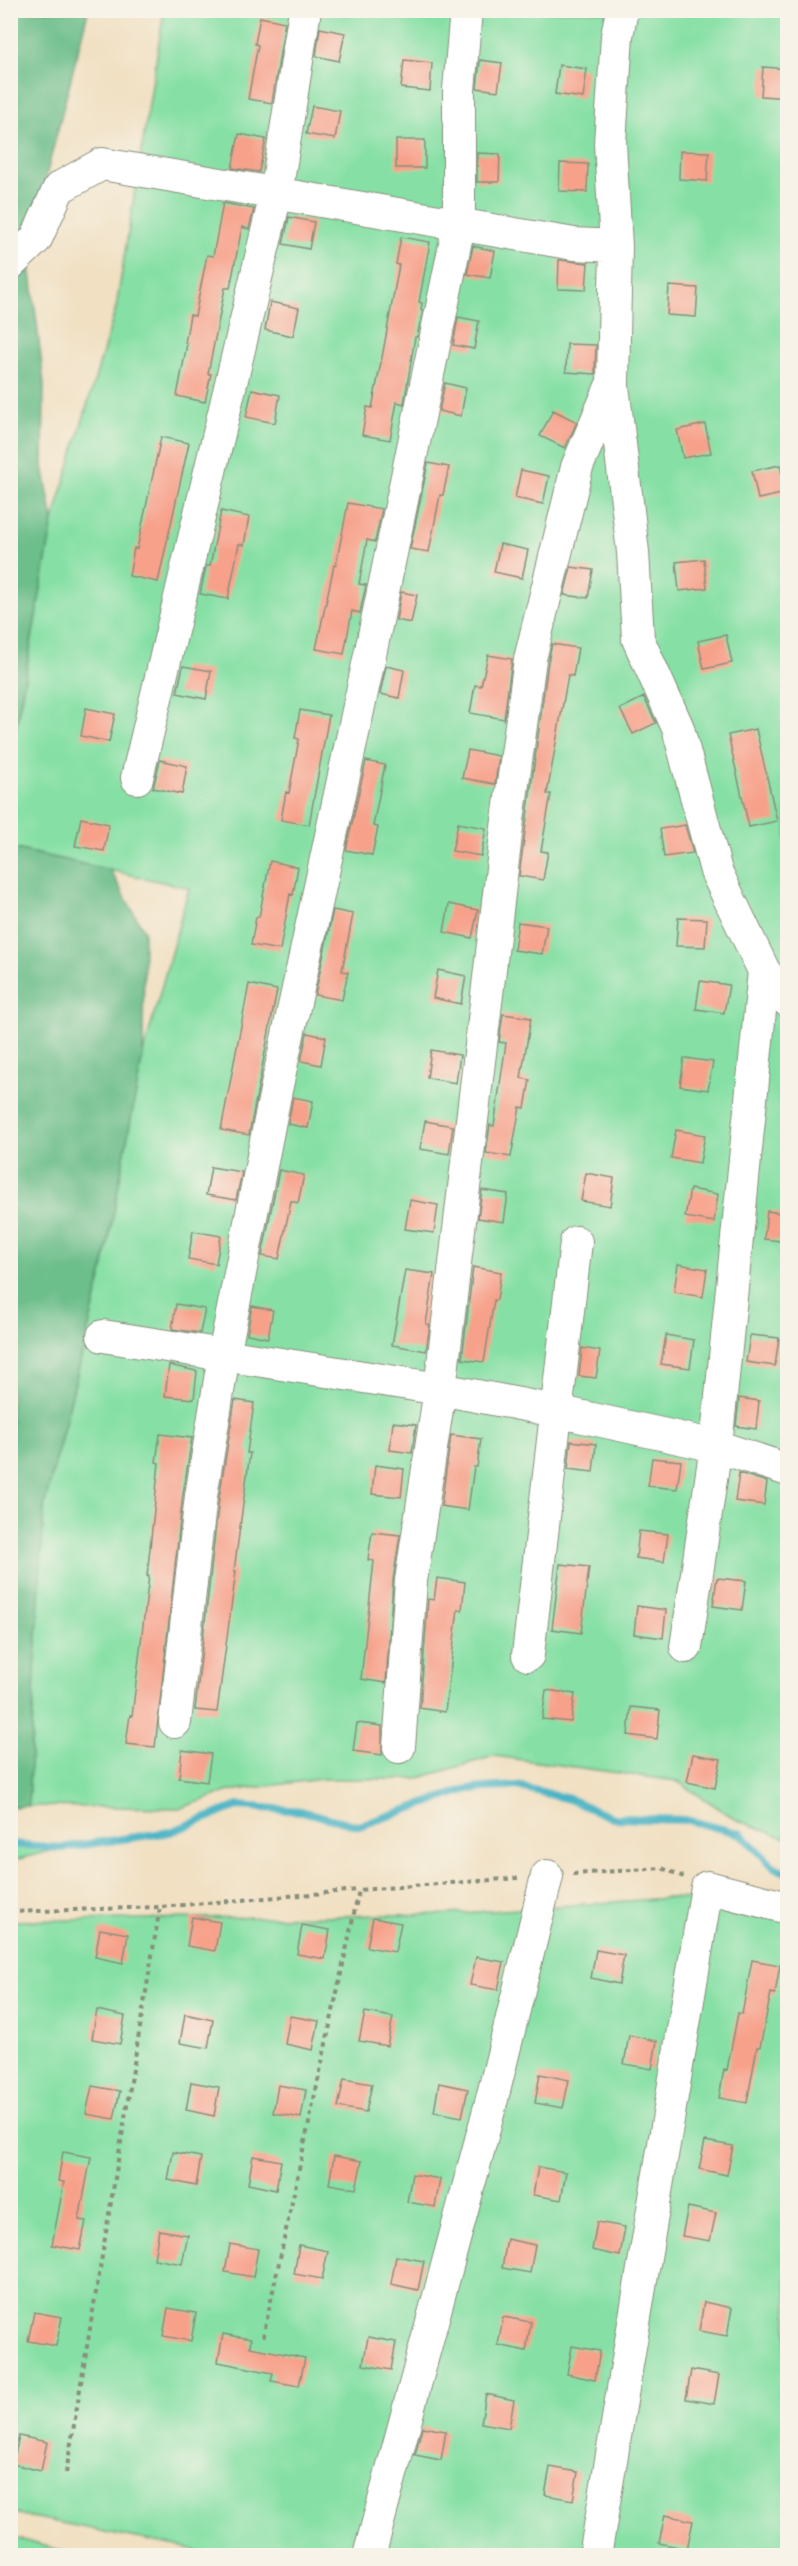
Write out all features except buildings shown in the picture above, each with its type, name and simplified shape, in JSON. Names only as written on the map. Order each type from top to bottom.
[{"type":"lane","points":[[137,778],[276,194],[304,10]]},
{"type":"lane","points":[[176,1722],[201,1497],[224,1354],[274,1095],[370,656],[459,225],[459,90],[466,10]]},
{"type":"lane","points":[[622,10],[617,36],[610,143],[616,246],[613,382],[633,552],[638,639],[678,728],[716,871],[764,971],[788,1001]]},
{"type":"lane","points":[[10,264],[36,239],[59,188],[102,164],[574,244],[616,246]]},
{"type":"lane","points":[[399,1747],[411,1581],[440,1389],[504,847],[530,659],[577,467],[613,382]]},
{"type":"lane","points":[[686,1647],[716,1446],[764,971]]},
{"type":"lane","points":[[528,1655],[576,1242]]},
{"type":"lane","points":[[103,1336],[440,1389],[556,1411],[716,1446],[788,1470]]},
{"type":"lane","points":[[369,2556],[492,2099],[547,1876]]},
{"type":"lane","points":[[595,2556],[706,1887],[788,1908]]},
{"type":"path","points":[[10,1912],[159,1907],[662,1868],[706,1887]]},
{"type":"path","points":[[262,2337],[359,1890]]},
{"type":"path","points":[[66,2473],[159,1907]]},
{"type":"green space","points":[[11,11],[88,11],[28,247],[44,384],[43,466],[53,521],[11,755]]},
{"type":"green space","points":[[164,11],[787,11],[787,1839],[737,1820],[677,1781],[494,1756],[416,1779],[321,1779],[229,1791],[181,1808],[28,1806],[29,1705],[44,1507],[103,1270],[143,1054],[189,888],[11,848],[11,755],[53,521],[116,308]]},
{"type":"green space","points":[[11,848],[110,870],[144,931],[143,1054],[103,1270],[44,1507],[28,1806],[11,1807]]},
{"type":"green space","points":[[11,1844],[61,1848],[11,1861]]},
{"type":"green space","points":[[668,1898],[724,1900],[787,1918],[787,2555],[196,2555],[196,2550],[11,2513],[10,1921],[449,1914]]},
{"type":"green space","points":[[11,2537],[77,2555],[11,2555]]},
{"type":"waterway","points":[[10,1844],[61,1848],[170,1832],[238,1806],[301,1811],[359,1826],[468,1789],[517,1786],[569,1799],[613,1818],[688,1820],[741,1834],[774,1867],[788,1873]]}]
